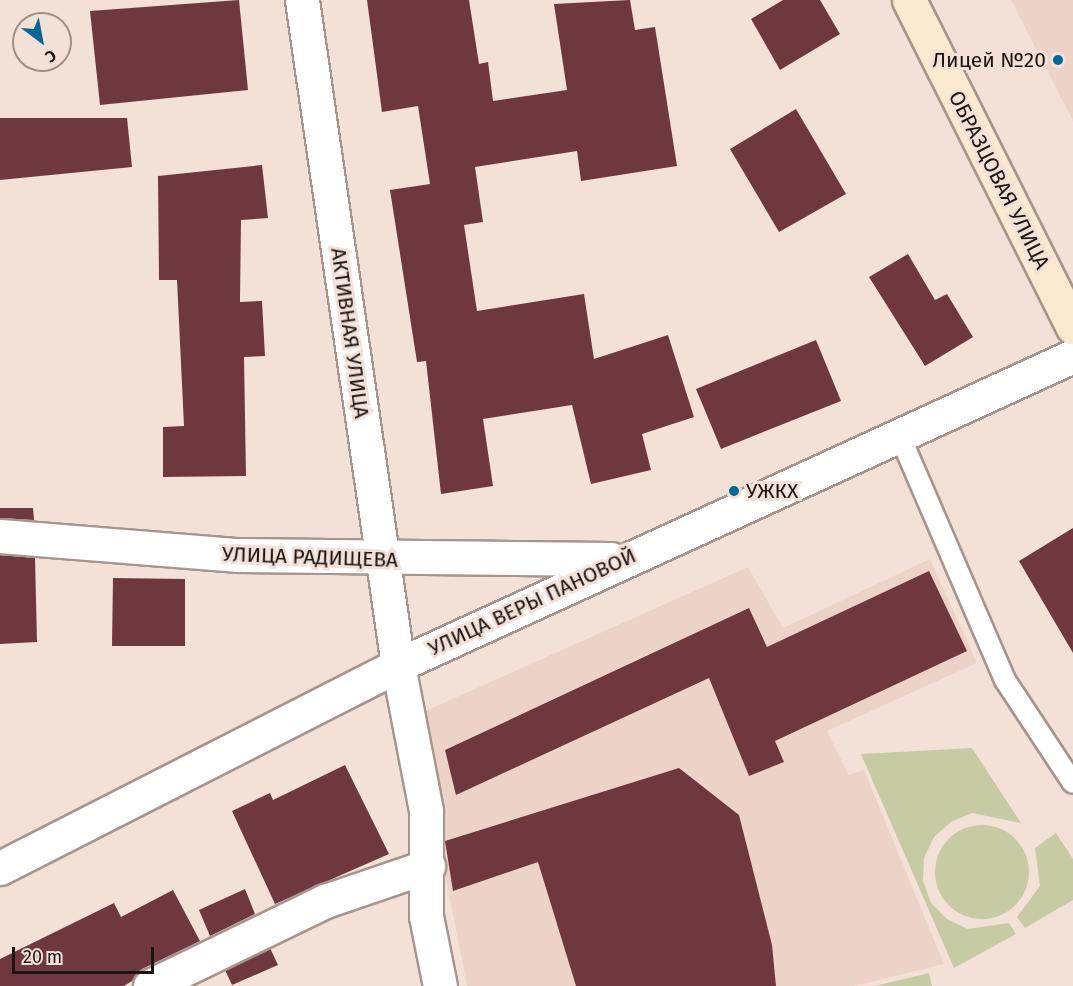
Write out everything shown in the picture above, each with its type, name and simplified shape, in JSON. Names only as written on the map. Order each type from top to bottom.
[{"type":"street","name":"АКТИВНАЯ УЛИЦА","points":[[302,0],[398,665],[426,811],[428,866],[426,916],[440,986]]},
{"type":"street","name":"ОБРАЗЦОВАЯ УЛИЦА","points":[[909,0],[1073,327]]},
{"type":"street","name":"УЛИЦА ВЕРЫ ПАНОВОЙ","points":[[0,868],[398,665],[621,559],[1073,356]]},
{"type":"street","name":"УЛИЦА РАДИЩЕВА","points":[[0,536],[383,561],[621,559]]},
{"type":"street","points":[[150,986],[325,901],[428,866]]},
{"type":"lane","points":[[899,434],[1005,680],[1073,783]]},
{"type":"shaded area","name":"Лицей №20","points":[[1011,0],[1073,0],[1073,121]]},
{"type":"shaded area","points":[[930,559],[977,663],[827,731],[849,775],[864,770],[944,964],[854,986],[467,986],[414,716],[748,567],[783,628]]},
{"type":"green space","points":[[972,748],[1021,823],[972,813],[951,822],[934,837],[924,858],[923,881],[931,903],[947,919],[968,929],[1009,923],[1016,934],[954,968],[861,754]]},
{"type":"green space","points":[[982,825],[1000,828],[1015,839],[1026,854],[1029,872],[1026,890],[1015,905],[1000,916],[982,919],[964,916],[949,905],[938,890],[935,872],[938,854],[949,839],[964,828]]},
{"type":"green space","points":[[1056,833],[1073,859],[1073,900],[1025,928],[1017,917],[1040,886],[1035,848]]},
{"type":"green space","points":[[929,973],[932,986],[875,986]]},
{"type":"building","points":[[239,0],[248,90],[100,105],[90,11]]},
{"type":"building","points":[[367,0],[469,0],[479,64],[488,62],[493,101],[567,90],[554,4],[630,0],[635,30],[655,27],[677,166],[581,181],[577,151],[475,167],[483,222],[464,225],[477,311],[584,294],[594,359],[668,335],[694,417],[642,434],[651,470],[591,484],[572,405],[483,419],[493,486],[441,494],[426,361],[417,362],[390,190],[430,184],[418,106],[382,112]]},
{"type":"building","points":[[783,0],[820,0],[840,34],[780,70],[751,19]]},
{"type":"building","points":[[796,109],[846,194],[779,232],[730,149]]},
{"type":"building","points":[[0,118],[127,118],[132,167],[0,180]]},
{"type":"building","points":[[262,165],[268,218],[241,220],[240,302],[262,301],[265,356],[244,357],[246,476],[163,477],[163,427],[184,426],[177,280],[159,280],[158,176]]},
{"type":"building","points":[[908,254],[935,300],[947,294],[973,337],[925,366],[869,277]]},
{"type":"building","points":[[816,340],[841,401],[721,449],[696,389]]},
{"type":"building","points":[[0,508],[33,508],[34,520],[0,518]]},
{"type":"building","points":[[1073,528],[1073,653],[1019,561]]},
{"type":"building","points":[[0,555],[35,558],[37,642],[0,644]]},
{"type":"building","points":[[929,571],[967,651],[775,741],[784,762],[749,776],[709,678],[456,795],[445,750],[749,608],[767,647]]},
{"type":"building","points":[[113,578],[185,579],[185,646],[112,646]]},
{"type":"building","points":[[345,765],[389,854],[275,904],[232,811],[270,793],[273,800]]},
{"type":"building","points":[[679,768],[739,815],[772,945],[776,986],[576,986],[538,862],[453,891],[445,841]]},
{"type":"building","points":[[245,889],[255,914],[210,936],[199,910]]},
{"type":"building","points":[[173,890],[200,941],[142,969],[132,981],[124,986],[0,986],[0,959],[114,903],[121,917]]},
{"type":"building","points":[[270,948],[278,965],[232,985],[225,970]]},
{"type":"place","name":"Лицей №20","points":[[1058,60]]},
{"type":"place","name":"УЖКХ","points":[[734,491]]}]
